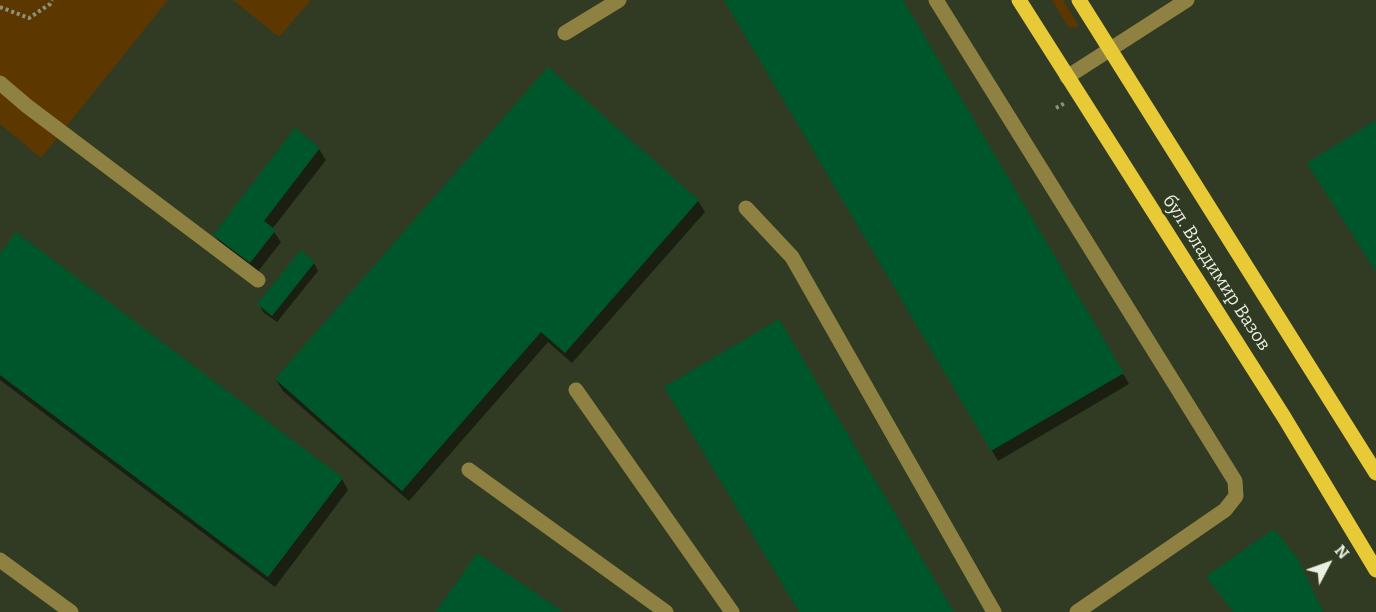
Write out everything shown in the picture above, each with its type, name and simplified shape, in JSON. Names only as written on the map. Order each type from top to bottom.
[{"type":"main road","name":"бул. Владимир Вазов","points":[[1019,0],[1284,417],[1376,570]]},
{"type":"main road","name":"бул. Владимир Вазов","points":[[1079,0],[1376,473]]},
{"type":"lane","points":[[565,33],[619,0]]},
{"type":"lane","points":[[936,0],[1235,481],[1236,496],[1225,510],[1080,611]]},
{"type":"lane","points":[[1067,77],[1188,0]]},
{"type":"lane","points":[[0,83],[27,106],[258,280]]},
{"type":"lane","points":[[746,208],[792,257],[994,612]]},
{"type":"lane","points":[[576,390],[732,612]]},
{"type":"lane","points":[[469,470],[666,612]]},
{"type":"lane","points":[[0,560],[71,612]]},
{"type":"path","points":[[0,7],[29,18],[50,4],[52,0]]},
{"type":"path","points":[[1056,108],[1065,103]]},
{"type":"shaded area","points":[[0,0],[168,0],[41,158],[0,124]]},
{"type":"shaded area","points":[[233,0],[311,0],[279,37]]},
{"type":"shaded area","points":[[1052,0],[1063,0],[1079,26],[1069,28]]},
{"type":"building","points":[[724,0],[903,0],[1124,373],[991,451]]},
{"type":"building","points":[[548,67],[699,200],[565,353],[541,332],[402,491],[275,379]]},
{"type":"building","points":[[1376,120],[1376,272],[1307,163]]},
{"type":"building","points":[[295,128],[320,148],[264,221],[276,230],[250,263],[213,235]]},
{"type":"building","points":[[16,232],[343,478],[268,577],[0,375],[0,254]]},
{"type":"building","points":[[301,250],[315,262],[272,316],[257,304]]},
{"type":"building","points":[[779,319],[954,612],[799,612],[664,387]]},
{"type":"building","points":[[1274,529],[1298,559],[1323,611],[1233,612],[1206,576]]},
{"type":"building","points":[[477,553],[563,612],[436,612]]}]
